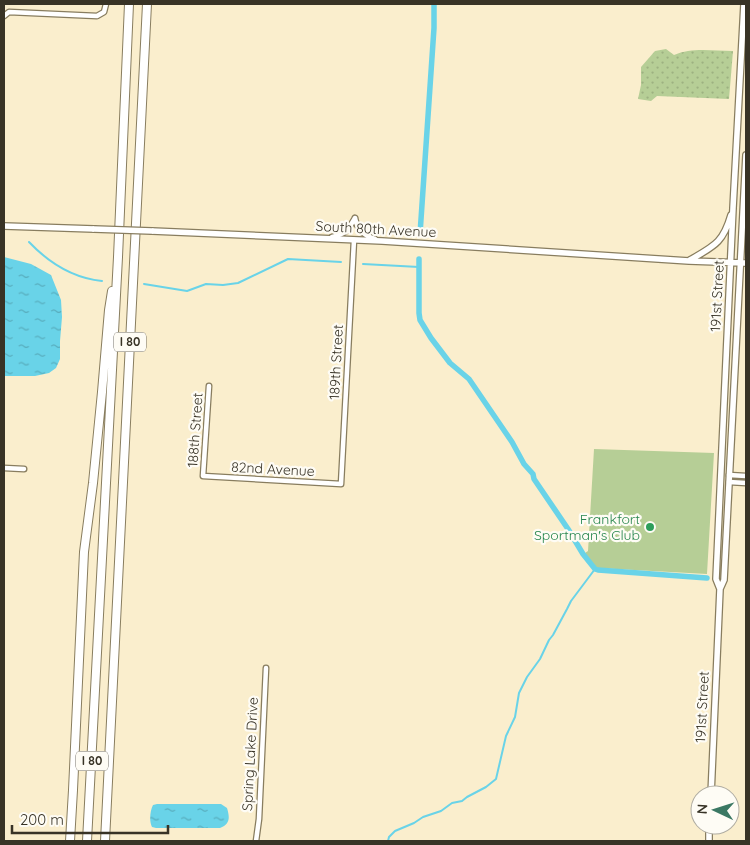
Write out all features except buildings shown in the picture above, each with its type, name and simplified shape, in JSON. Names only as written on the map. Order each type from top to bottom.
[{"type":"highway","name":"I 80","points":[[87,841],[130,4]]},
{"type":"highway","name":"I 80","points":[[105,841],[147,4]]},
{"type":"highway","points":[[70,841],[84,552],[93,483],[109,310],[118,257]]},
{"type":"main road","name":"191st Street","points":[[720,589],[716,579],[744,4]]},
{"type":"main road","name":"191st Street","points":[[711,785],[720,589],[724,580],[743,263],[746,155]]},
{"type":"main road","points":[[689,260],[716,244],[722,238],[727,229],[733,208]]},
{"type":"main road","name":"South 80th Avenue","points":[[4,226],[354,240],[743,263]]},
{"type":"street","points":[[4,16],[9,12],[97,16],[104,12],[106,4]]},
{"type":"street","points":[[324,239],[344,234],[354,218],[357,226],[370,237],[382,242]]},
{"type":"street","name":"189th Street","points":[[341,484],[354,240]]},
{"type":"street","name":"188th Street","points":[[204,476],[209,386]]},
{"type":"street","points":[[4,468],[24,468]]},
{"type":"street","points":[[729,475],[746,476]]},
{"type":"street","name":"82nd Avenue","points":[[204,476],[341,484]]},
{"type":"street","points":[[729,482],[746,483]]},
{"type":"street","name":"Spring Lake Drive","points":[[256,841],[259,819],[266,668]]},
{"type":"green space","points":[[666,49],[674,55],[695,50],[733,51],[729,99],[657,96],[651,101],[638,99],[641,85],[641,67],[655,51]]},
{"type":"green space","name":"Frankfort Sportman's Club","points":[[594,449],[714,453],[707,574],[598,568],[588,563],[582,555],[588,551]]},
{"type":"water","points":[[4,257],[31,264],[51,275],[61,300],[60,359],[56,368],[49,373],[35,376],[4,376]]},
{"type":"water","points":[[221,804],[227,808],[229,815],[226,825],[220,828],[156,828],[152,827],[150,816],[153,805]]},
{"type":"waterway","points":[[420,234],[434,4]]},
{"type":"waterway","points":[[29,242],[53,263],[71,273],[102,281]]},
{"type":"waterway","points":[[144,284],[187,291],[206,284],[223,285],[238,283],[288,259],[341,262]]},
{"type":"waterway","points":[[419,259],[420,320],[450,363],[469,379],[512,442],[524,464],[533,474],[534,479],[583,554],[595,569],[707,578]]},
{"type":"waterway","points":[[363,264],[419,267]]},
{"type":"waterway","points":[[388,841],[395,831],[423,817],[441,811],[452,803],[462,801],[496,779],[506,736],[515,717],[519,693],[527,677],[540,659],[571,601],[595,569]]},
{"type":"place","name":"Frankfort Sportman's Club","points":[[650,527]]}]
